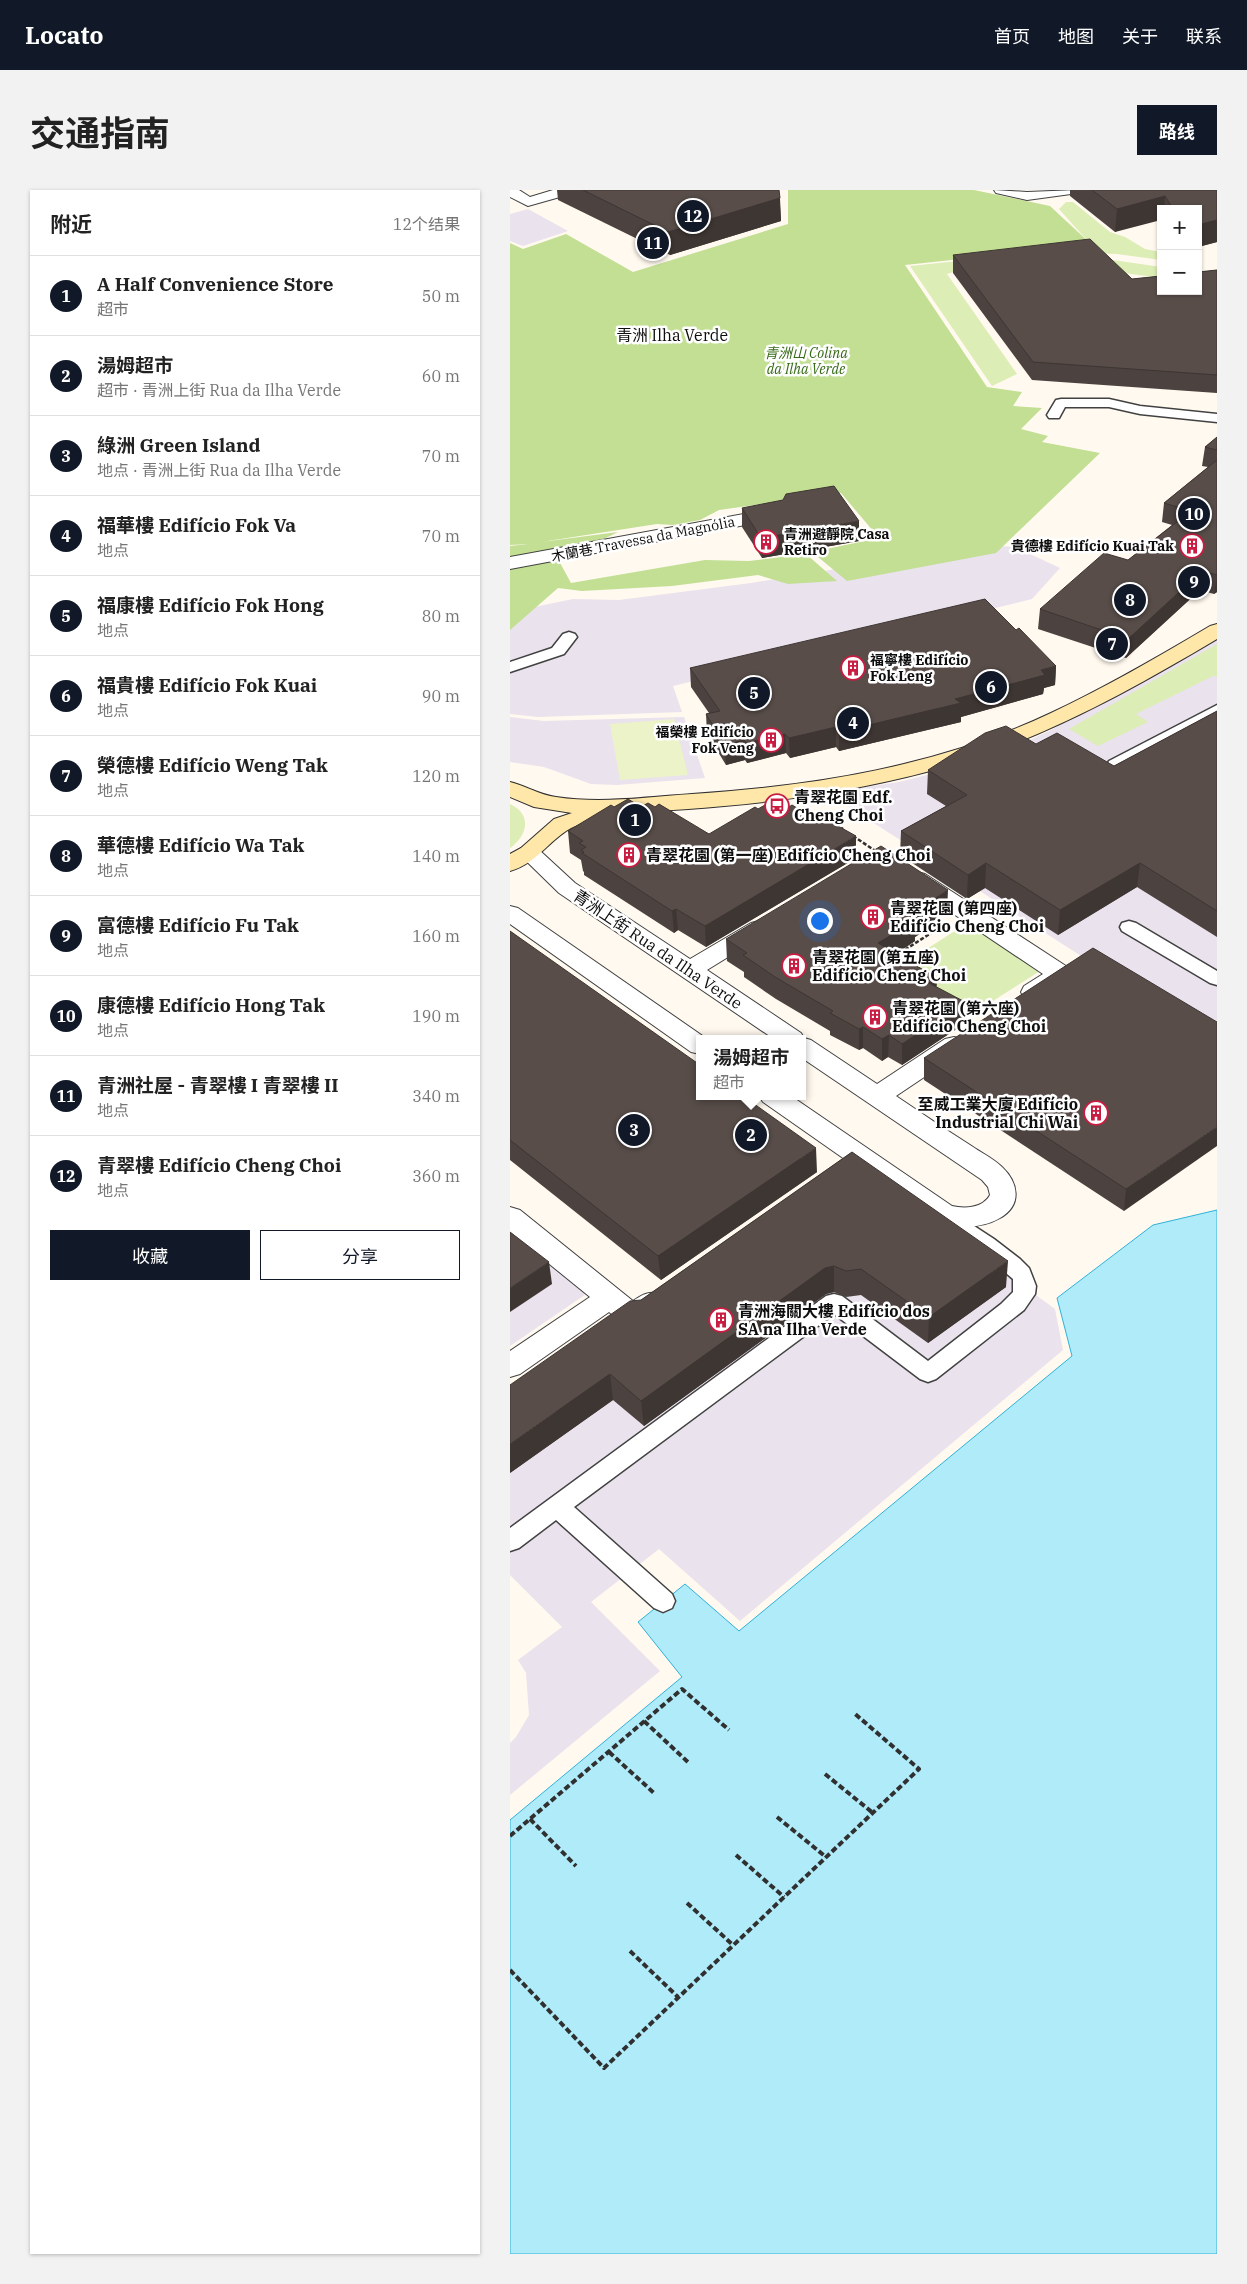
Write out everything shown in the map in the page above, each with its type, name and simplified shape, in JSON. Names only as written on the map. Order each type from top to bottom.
[{"type":"main road","points":[[510,789],[534,800],[581,807],[730,798],[786,791],[856,786],[1027,737],[1057,718],[1140,675],[1217,630]]},
{"type":"main road","points":[[527,852],[547,826],[544,812],[534,800]]},
{"type":"main road","points":[[527,852],[562,824],[612,806]]},
{"type":"street","points":[[510,190],[528,202],[569,190]]},
{"type":"street","points":[[1001,190],[1027,196],[1071,190]]},
{"type":"street","name":"木蘭巷 Travessa da Magnólia","points":[[510,563],[776,514]]},
{"type":"street","name":"青洲上街 Rua da Ilha Verde","points":[[527,852],[567,888],[786,1035]]},
{"type":"street","points":[[881,855],[1060,974],[1013,1006]]},
{"type":"street","points":[[510,913],[696,1043]]},
{"type":"street","points":[[690,970],[775,918]]},
{"type":"street","points":[[878,1096],[973,1032]]},
{"type":"street","points":[[778,1100],[938,1212],[949,1217],[968,1219],[990,1212],[1001,1202],[1003,1193],[1000,1181],[996,1176],[806,1049]]},
{"type":"street","points":[[836,1174],[860,1157]]},
{"type":"street","points":[[510,1217],[633,1316],[674,1287]]},
{"type":"street","points":[[510,1366],[610,1297]]},
{"type":"lane","points":[[1054,415],[1061,404],[1109,403],[1150,411],[1217,418]]},
{"type":"lane","points":[[510,667],[558,651],[569,637]]},
{"type":"lane","points":[[1115,765],[1217,710]]},
{"type":"lane","points":[[1129,927],[1217,979]]},
{"type":"lane","points":[[510,1541],[834,1302],[928,1374],[1010,1310],[1023,1295],[1025,1281],[1021,1272],[1012,1263],[938,1212]]},
{"type":"lane","points":[[990,1212],[984,1222],[982,1232],[985,1242],[992,1250]]},
{"type":"lane","points":[[557,1506],[662,1601]]},
{"type":"path","points":[[786,791],[881,855]]},
{"type":"path","points":[[890,959],[966,911]]},
{"type":"path","points":[[510,1836],[682,1689],[729,1730]]},
{"type":"path","points":[[510,1970],[604,2068],[919,1769],[854,1713]]},
{"type":"path","points":[[644,1721],[690,1764]]},
{"type":"path","points":[[609,1752],[654,1793]]},
{"type":"path","points":[[825,1774],[873,1813]]},
{"type":"path","points":[[777,1817],[826,1857]]},
{"type":"path","points":[[530,1819],[576,1866]]},
{"type":"path","points":[[736,1855],[784,1897]]},
{"type":"path","points":[[687,1903],[733,1945]]},
{"type":"path","points":[[630,1951],[678,1998]]},
{"type":"shaded area","points":[[528,209],[568,231],[523,246],[510,241],[510,214]]},
{"type":"shaded area","points":[[981,545],[1015,547],[1060,568],[1032,599],[673,686],[682,712],[538,717],[510,714],[510,612],[573,599],[619,600],[751,583]]},
{"type":"shaded area","points":[[1217,637],[1217,1043],[827,793],[899,782],[958,767],[1015,747],[1051,730]]},
{"type":"shaded area","points":[[510,717],[544,721],[684,717],[705,778],[617,785],[591,784],[544,767],[510,762]]},
{"type":"shaded area","points":[[858,1165],[1055,1309],[1063,1350],[740,1621],[659,1549],[591,1602],[660,1671],[510,1795],[510,1743],[516,1737],[529,1715],[526,1673],[518,1660],[562,1627],[510,1575],[510,1406]]},
{"type":"shaded area","points":[[510,1228],[589,1292],[510,1346]]},
{"type":"green space","name":"青洲山 Colina da Ilha Verde","points":[[788,190],[974,190],[1050,206],[1092,245],[905,265],[987,387],[1022,392],[1013,406],[1042,408],[1021,429],[1048,436],[1042,442],[1100,453],[996,553],[847,581],[812,552],[879,538],[841,493],[719,510],[700,520],[673,525],[657,524],[541,542],[618,532],[559,561],[571,583],[705,560],[749,561],[806,554],[837,581],[788,584],[758,575],[672,586],[582,591],[558,588],[510,630],[510,546],[528,544],[510,545],[510,243],[523,249],[566,234],[633,272],[788,224]]},
{"type":"green space","points":[[1066,202],[1073,202],[1110,232],[1125,237],[1145,249],[1157,251],[1157,259],[1117,254],[1083,253],[959,270],[947,274],[1017,374],[992,386],[910,266],[1093,247],[1059,209]]},
{"type":"green space","points":[[1106,259],[1157,266],[1157,277],[1124,273]]},
{"type":"green space","points":[[1217,644],[1217,677],[1213,676],[1136,714],[1148,722],[1098,746],[1069,729]]},
{"type":"green space","points":[[674,719],[688,775],[620,780],[610,724]]},
{"type":"green space","points":[[510,804],[522,814],[525,826],[520,838],[510,848]]},
{"type":"green space","points":[[969,922],[1040,971],[974,1013],[900,966]]},
{"type":"water","points":[[1217,1210],[1217,2254],[510,2254],[510,1820],[682,1677],[638,1622],[685,1584],[739,1631],[1072,1356],[1057,1298],[1153,1225]]},
{"type":"building","points":[[583,190],[779,190],[780,198],[668,232]]},
{"type":"building","points":[[1092,190],[1217,190],[1217,220],[1202,224],[1202,205],[1171,205],[1165,196],[1117,209]]},
{"type":"building","points":[[1090,239],[1132,279],[1157,276],[1157,295],[1202,295],[1202,272],[1217,270],[1217,375],[1033,362],[953,255]]},
{"type":"building","points":[[1217,437],[1217,450],[1205,447]]},
{"type":"building","points":[[1217,460],[1217,575],[1202,571],[1128,639],[1040,609],[1104,553],[1128,560],[1191,511],[1164,503]]},
{"type":"building","points":[[834,486],[859,521],[761,538],[742,508],[783,500],[786,494]]},
{"type":"building","points":[[985,599],[1016,630],[1019,628],[1056,666],[1041,670],[1045,675],[955,699],[961,703],[839,732],[836,727],[789,738],[785,734],[746,743],[744,740],[725,745],[706,714],[720,711],[690,668]]},
{"type":"building","points":[[1217,711],[1217,911],[1140,863],[1060,910],[986,863],[968,875],[901,831],[967,795],[928,770],[985,733],[1006,726],[1036,744],[1057,733],[1114,766]]},
{"type":"building","points":[[628,799],[641,807],[648,803],[655,807],[659,804],[709,834],[755,807],[758,809],[772,801],[786,809],[792,805],[799,809],[804,807],[856,836],[705,926],[676,909],[672,911],[582,853],[584,852],[581,850],[586,847],[579,843],[583,841],[568,831],[611,805],[614,807]]},
{"type":"building","points":[[881,846],[948,890],[924,905],[928,908],[912,918],[916,920],[878,943],[937,978],[929,983],[965,1002],[902,1044],[889,1035],[882,1039],[863,1027],[859,1029],[830,1013],[833,1011],[775,977],[743,955],[747,953],[726,939]]},
{"type":"building","points":[[510,931],[696,1062],[696,1100],[749,1100],[816,1148],[658,1256],[510,1140]]},
{"type":"building","name":"至威工業大廈 Edifício Industrial Chi Wai","points":[[1093,948],[1217,1022],[1217,1127],[1126,1189],[924,1058]]},
{"type":"building","name":"青洲海關大樓 Edifício dos SA na Ilha Verde","points":[[852,1152],[1008,1261],[929,1317],[861,1269],[846,1271],[834,1266],[825,1268],[641,1401],[610,1374],[510,1444],[510,1385],[630,1301],[641,1300]]},
{"type":"building","points":[[510,1232],[549,1262],[510,1288]]},
{"type":"place","name":"青翠樓 Edifício Cheng Choi","points":[[693,216]]},
{"type":"place","name":"青洲社屋 - 青翠樓 I 青翠樓 II","points":[[653,243]]},
{"type":"place","name":"康德樓 Edifício Hong Tak","points":[[1194,514]]},
{"type":"place","name":"青洲避靜院 Casa Retiro","points":[[766,542]]},
{"type":"place","name":"貴德樓 Edifício Kuai Tak","points":[[1192,546]]},
{"type":"place","name":"富德樓 Edifício Fu Tak","points":[[1194,582]]},
{"type":"place","name":"華德樓 Edifício Wa Tak","points":[[1130,600]]},
{"type":"place","name":"榮德樓 Edifício Weng Tak","points":[[1112,644]]},
{"type":"place","name":"福寧樓 Edifício Fok Leng","points":[[853,668]]},
{"type":"place","name":"福貴樓 Edifício Fok Kuai","points":[[991,687]]},
{"type":"place","name":"福康樓 Edifício Fok Hong","points":[[754,693]]},
{"type":"place","name":"福華樓 Edifício Fok Va","points":[[853,723]]},
{"type":"place","name":"福榮樓 Edifício Fok Veng","points":[[771,740]]},
{"type":"place","name":"青翠花園 Edf. Cheng Choi","points":[[777,806]]},
{"type":"place","name":"A Half Convenience Store","points":[[635,820]]},
{"type":"place","name":"青翠花園 (第一座) Edifício Cheng Choi","points":[[629,855]]},
{"type":"place","name":"青翠花園 (第四座) Edifício Cheng Choi","points":[[873,917]]},
{"type":"place","name":"青翠花園 (第五座) Edifício Cheng Choi","points":[[794,966]]},
{"type":"place","name":"青翠花園 (第六座) Edifício Cheng Choi","points":[[875,1017]]},
{"type":"place","name":"至威工業大廈 Edifício Industrial Chi Wai","points":[[1096,1113]]},
{"type":"place","name":"綠洲 Green Island","points":[[634,1130]]},
{"type":"place","name":"湯姆超市","points":[[751,1135]]},
{"type":"place","name":"青洲海關大樓 Edifício dos SA na Ilha Verde","points":[[721,1320]]},
{"type":"district","name":"青洲 Ilha Verde","points":[[672,335]]}]
